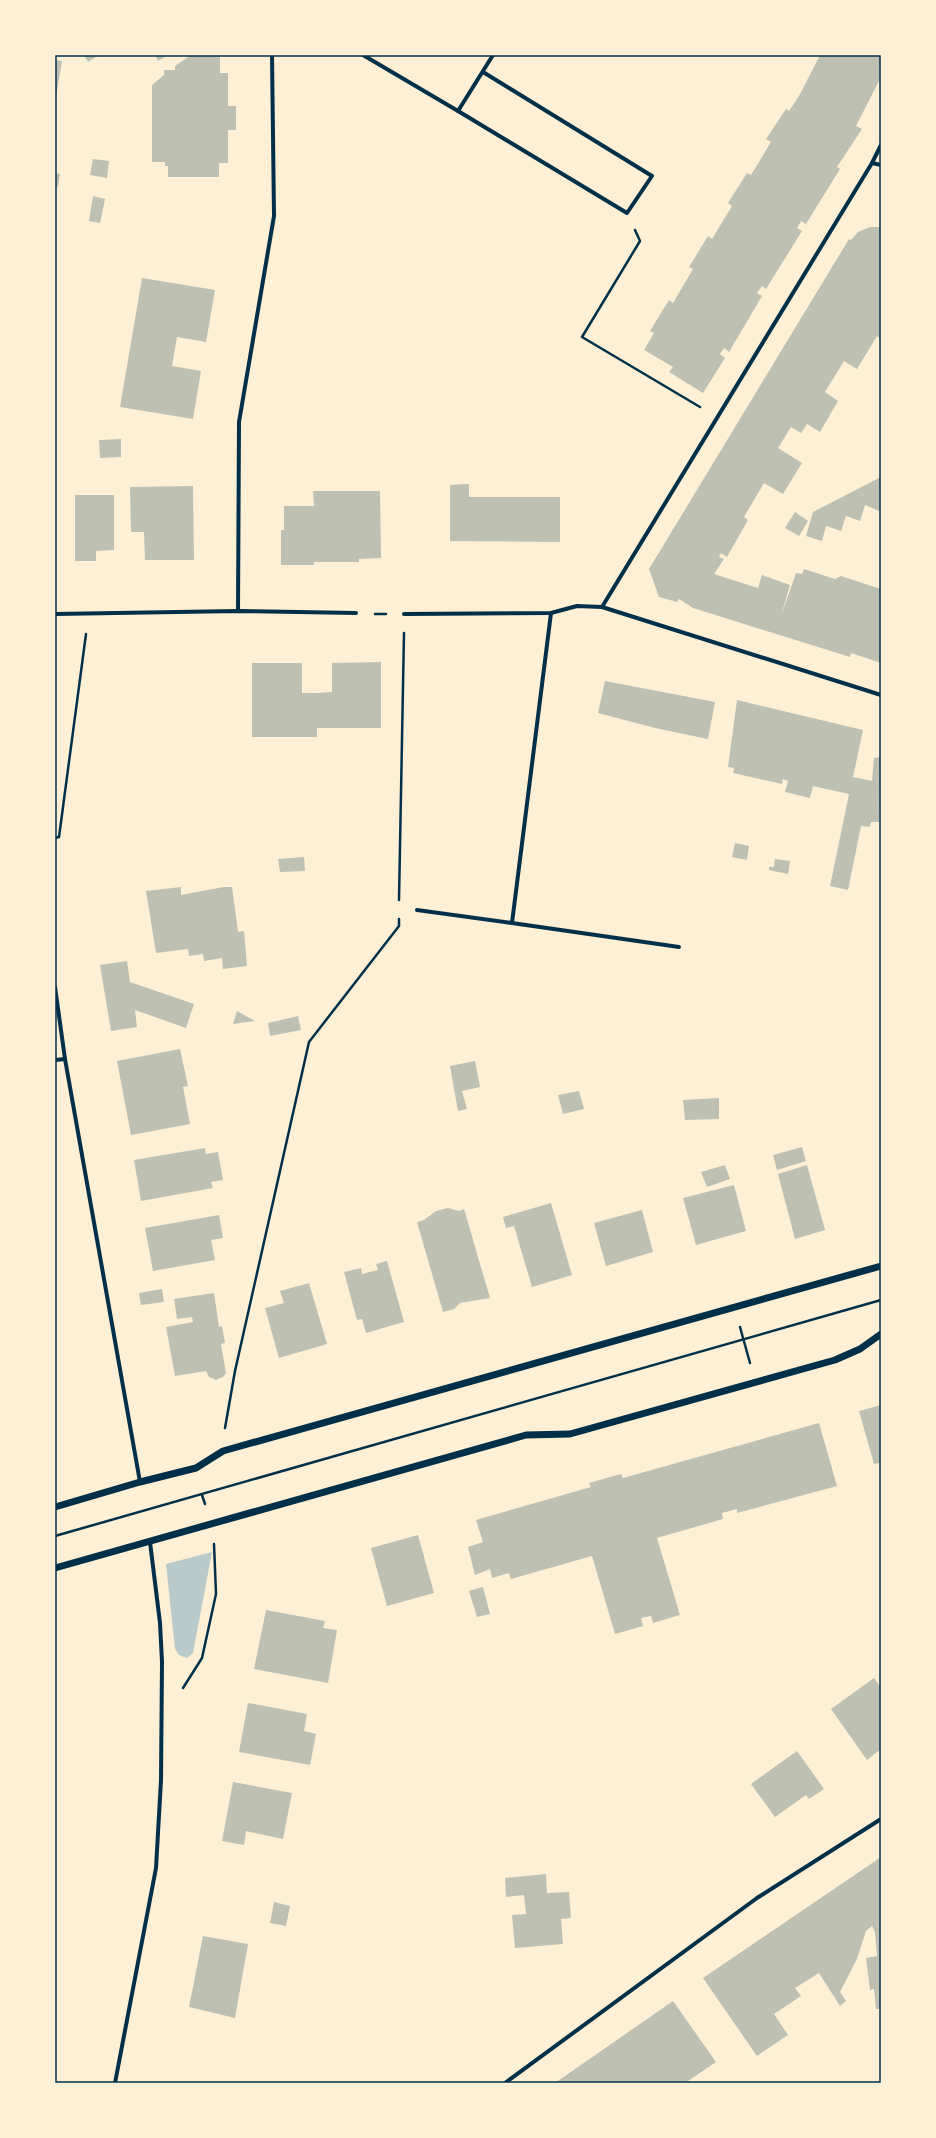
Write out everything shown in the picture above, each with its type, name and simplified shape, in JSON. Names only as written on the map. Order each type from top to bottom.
[{"type":"street","points":[[238,611],[239,422],[274,216],[272,55]]},
{"type":"street","points":[[364,55],[627,213],[652,176],[483,72]]},
{"type":"street","points":[[458,111],[493,55]]},
{"type":"street","points":[[602,607],[872,163],[881,145]]},
{"type":"street","points":[[872,163],[881,165]]},
{"type":"street","points":[[404,614],[551,613],[577,606],[602,607],[881,695]]},
{"type":"street","points":[[55,614],[238,611],[356,614]]},
{"type":"street","points":[[512,923],[551,613]]},
{"type":"street","points":[[417,910],[679,946]]},
{"type":"street","points":[[55,987],[65,1059],[140,1482]]},
{"type":"street","points":[[55,1060],[65,1059]]},
{"type":"street","points":[[55,1506],[196,1468],[223,1451],[881,1266]]},
{"type":"street","points":[[55,1568],[526,1435],[570,1434],[835,1360],[860,1349],[881,1334]]},
{"type":"street","points":[[115,2083],[156,1868],[161,1780],[162,1662],[160,1623],[150,1542]]},
{"type":"street","points":[[505,2083],[757,1898],[881,1819]]},
{"type":"path","points":[[627,213],[640,241],[582,337],[718,418]]},
{"type":"path","points":[[55,838],[59,838],[89,613]]},
{"type":"path","points":[[356,614],[404,614],[399,902]]},
{"type":"path","points":[[223,1451],[226,1421],[235,1371],[309,1042],[399,926],[399,918]]},
{"type":"path","points":[[55,1536],[881,1300]]},
{"type":"path","points":[[739,1322],[756,1382]]},
{"type":"path","points":[[182,1689],[202,1658],[216,1594],[215,1548],[202,1495]]},
{"type":"shaded area","points":[[212,1552],[193,1653],[187,1658],[179,1655],[175,1649],[166,1564]]},
{"type":"building","points":[[84,55],[99,55],[88,62]]},
{"type":"building","points":[[155,55],[168,55],[158,61]]},
{"type":"building","points":[[191,55],[220,55],[220,73],[228,73],[228,106],[236,106],[236,130],[228,130],[228,163],[219,163],[219,177],[168,177],[168,166],[165,166],[165,162],[152,162],[152,85],[164,75],[164,70],[175,70],[175,66]]},
{"type":"building","points":[[820,55],[881,55],[881,77],[856,126],[862,129],[837,167],[840,169],[806,224],[801,221],[797,228],[802,231],[766,289],[762,286],[757,293],[762,296],[729,352],[724,348],[720,354],[725,358],[703,393],[669,372],[673,367],[644,350],[654,333],[650,331],[669,300],[673,303],[693,269],[689,267],[708,236],[712,239],[732,206],[728,203],[747,173],[751,175],[771,142],[766,139],[786,109],[789,111],[799,96]]},
{"type":"building","points":[[55,60],[62,61],[56,97],[55,97]]},
{"type":"building","points":[[93,159],[109,161],[107,178],[90,175]]},
{"type":"building","points":[[55,173],[60,174],[58,187],[55,187]]},
{"type":"building","points":[[93,196],[105,199],[100,223],[89,221]]},
{"type":"building","points":[[870,227],[881,227],[881,339],[877,336],[857,369],[844,361],[825,392],[838,401],[820,432],[807,424],[801,433],[791,427],[778,448],[802,463],[783,494],[764,483],[744,517],[748,520],[727,557],[721,553],[719,557],[724,559],[714,574],[758,588],[762,575],[790,585],[781,616],[796,573],[802,574],[804,569],[835,579],[841,576],[881,589],[881,663],[851,653],[850,657],[693,608],[679,599],[677,602],[659,597],[649,569],[849,239],[851,240],[858,232]]},
{"type":"building","points":[[142,278],[215,290],[206,342],[177,337],[172,366],[201,371],[193,419],[120,407]]},
{"type":"building","points":[[121,439],[121,457],[100,458],[99,440]]},
{"type":"building","points":[[881,477],[881,505],[879,511],[865,505],[860,521],[846,516],[841,531],[826,526],[822,541],[806,536],[813,512]]},
{"type":"building","points":[[469,484],[469,497],[560,497],[560,542],[450,541],[450,485]]},
{"type":"building","points":[[193,486],[194,560],[145,560],[144,532],[131,532],[130,487]]},
{"type":"building","points":[[313,491],[380,491],[381,558],[359,559],[359,562],[314,562],[314,565],[281,565],[281,530],[284,530],[284,506],[314,506]]},
{"type":"building","points":[[75,495],[114,495],[114,550],[96,551],[96,561],[75,561]]},
{"type":"building","points":[[795,512],[808,521],[799,536],[785,528]]},
{"type":"building","points":[[381,662],[381,728],[317,728],[317,737],[252,737],[252,663],[302,663],[302,693],[317,693],[332,692],[332,663]]},
{"type":"building","points":[[605,681],[715,702],[708,739],[655,728],[598,713]]},
{"type":"building","points":[[737,700],[863,730],[853,777],[872,781],[874,758],[881,757],[879,822],[871,822],[870,827],[861,826],[848,890],[830,886],[849,794],[813,786],[810,798],[785,792],[788,781],[783,779],[782,784],[733,773],[734,768],[728,767]]},
{"type":"building","points":[[735,843],[749,846],[747,860],[732,857]]},
{"type":"building","points":[[304,857],[305,871],[280,872],[278,859]]},
{"type":"building","points":[[775,859],[790,861],[788,874],[769,870],[769,867],[774,867]]},
{"type":"building","points":[[181,887],[181,895],[224,887],[232,887],[238,932],[244,931],[247,966],[223,969],[222,958],[204,961],[203,954],[189,956],[188,949],[156,953],[146,891]]},
{"type":"building","points":[[127,961],[130,982],[194,1004],[186,1028],[135,1010],[137,1027],[111,1031],[100,965]]},
{"type":"building","points":[[237,1011],[255,1021],[233,1024]]},
{"type":"building","points":[[298,1016],[301,1030],[270,1036],[268,1023]]},
{"type":"building","points":[[180,1049],[188,1086],[183,1087],[190,1124],[131,1135],[117,1061]]},
{"type":"building","points":[[475,1061],[480,1087],[462,1091],[467,1109],[458,1111],[450,1066]]},
{"type":"building","points":[[579,1091],[584,1109],[563,1114],[558,1095]]},
{"type":"building","points":[[719,1098],[719,1119],[685,1120],[683,1100]]},
{"type":"building","points":[[802,1147],[806,1161],[777,1170],[773,1155]]},
{"type":"building","points":[[205,1148],[206,1154],[218,1152],[223,1180],[211,1182],[213,1188],[141,1201],[134,1160]]},
{"type":"building","points":[[725,1165],[730,1179],[707,1187],[701,1172]]},
{"type":"building","points":[[807,1165],[825,1230],[795,1239],[778,1174]]},
{"type":"building","points":[[734,1185],[746,1231],[696,1245],[683,1198]]},
{"type":"building","points":[[551,1203],[572,1275],[532,1287],[514,1226],[506,1228],[503,1217]]},
{"type":"building","points":[[448,1208],[459,1211],[464,1209],[490,1298],[460,1303],[454,1309],[443,1312],[417,1222],[424,1220],[436,1211]]},
{"type":"building","points":[[642,1210],[653,1252],[606,1266],[594,1223]]},
{"type":"building","points":[[219,1215],[223,1238],[211,1240],[215,1260],[153,1271],[145,1228]]},
{"type":"building","points":[[387,1261],[404,1322],[366,1333],[362,1319],[357,1320],[344,1272],[361,1268],[362,1274],[378,1270],[376,1264]]},
{"type":"building","points":[[309,1283],[327,1344],[279,1358],[265,1308],[284,1303],[280,1291]]},
{"type":"building","points":[[162,1289],[164,1302],[141,1305],[139,1293]]},
{"type":"building","points":[[214,1293],[219,1327],[222,1326],[225,1343],[221,1344],[226,1373],[223,1377],[216,1380],[209,1377],[206,1371],[175,1376],[166,1327],[193,1322],[192,1317],[177,1319],[174,1299]]},
{"type":"building","points":[[881,1405],[881,1466],[880,1463],[874,1464],[859,1411]]},
{"type":"building","points":[[819,1423],[837,1486],[737,1513],[737,1509],[722,1513],[723,1519],[657,1538],[680,1615],[653,1623],[651,1616],[641,1618],[643,1626],[615,1634],[592,1556],[511,1579],[509,1573],[492,1578],[490,1569],[475,1575],[468,1547],[483,1542],[476,1520],[591,1487],[589,1483],[621,1474],[623,1478]]},
{"type":"building","points":[[418,1535],[434,1593],[387,1606],[371,1548]]},
{"type":"building","points":[[483,1587],[490,1614],[477,1617],[469,1591]]},
{"type":"building","points":[[266,1610],[325,1621],[323,1628],[337,1630],[328,1683],[254,1669]]},
{"type":"building","points":[[874,1678],[881,1688],[881,1749],[867,1760],[831,1709]]},
{"type":"building","points":[[248,1703],[307,1714],[304,1731],[316,1734],[310,1765],[239,1752]]},
{"type":"building","points":[[797,1751],[824,1789],[809,1799],[806,1795],[775,1817],[751,1784]]},
{"type":"building","points":[[233,1782],[292,1793],[283,1839],[246,1831],[244,1845],[222,1841]]},
{"type":"building","points":[[881,1857],[881,2009],[876,2009],[874,1989],[870,1990],[866,1958],[877,1956],[875,1932],[872,1926],[866,1931],[857,1959],[840,1992],[846,2001],[840,2006],[819,1973],[795,1988],[801,1996],[774,2014],[788,2035],[757,2056],[703,1978]]},
{"type":"building","points":[[546,1874],[547,1893],[569,1892],[571,1918],[561,1919],[563,1944],[515,1948],[512,1915],[526,1914],[524,1895],[506,1897],[505,1878]]},
{"type":"building","points":[[274,1902],[290,1906],[286,1926],[270,1923]]},
{"type":"building","points":[[203,1936],[248,1944],[235,2018],[189,2007]]},
{"type":"building","points":[[673,2001],[716,2062],[685,2083],[555,2083]]}]
